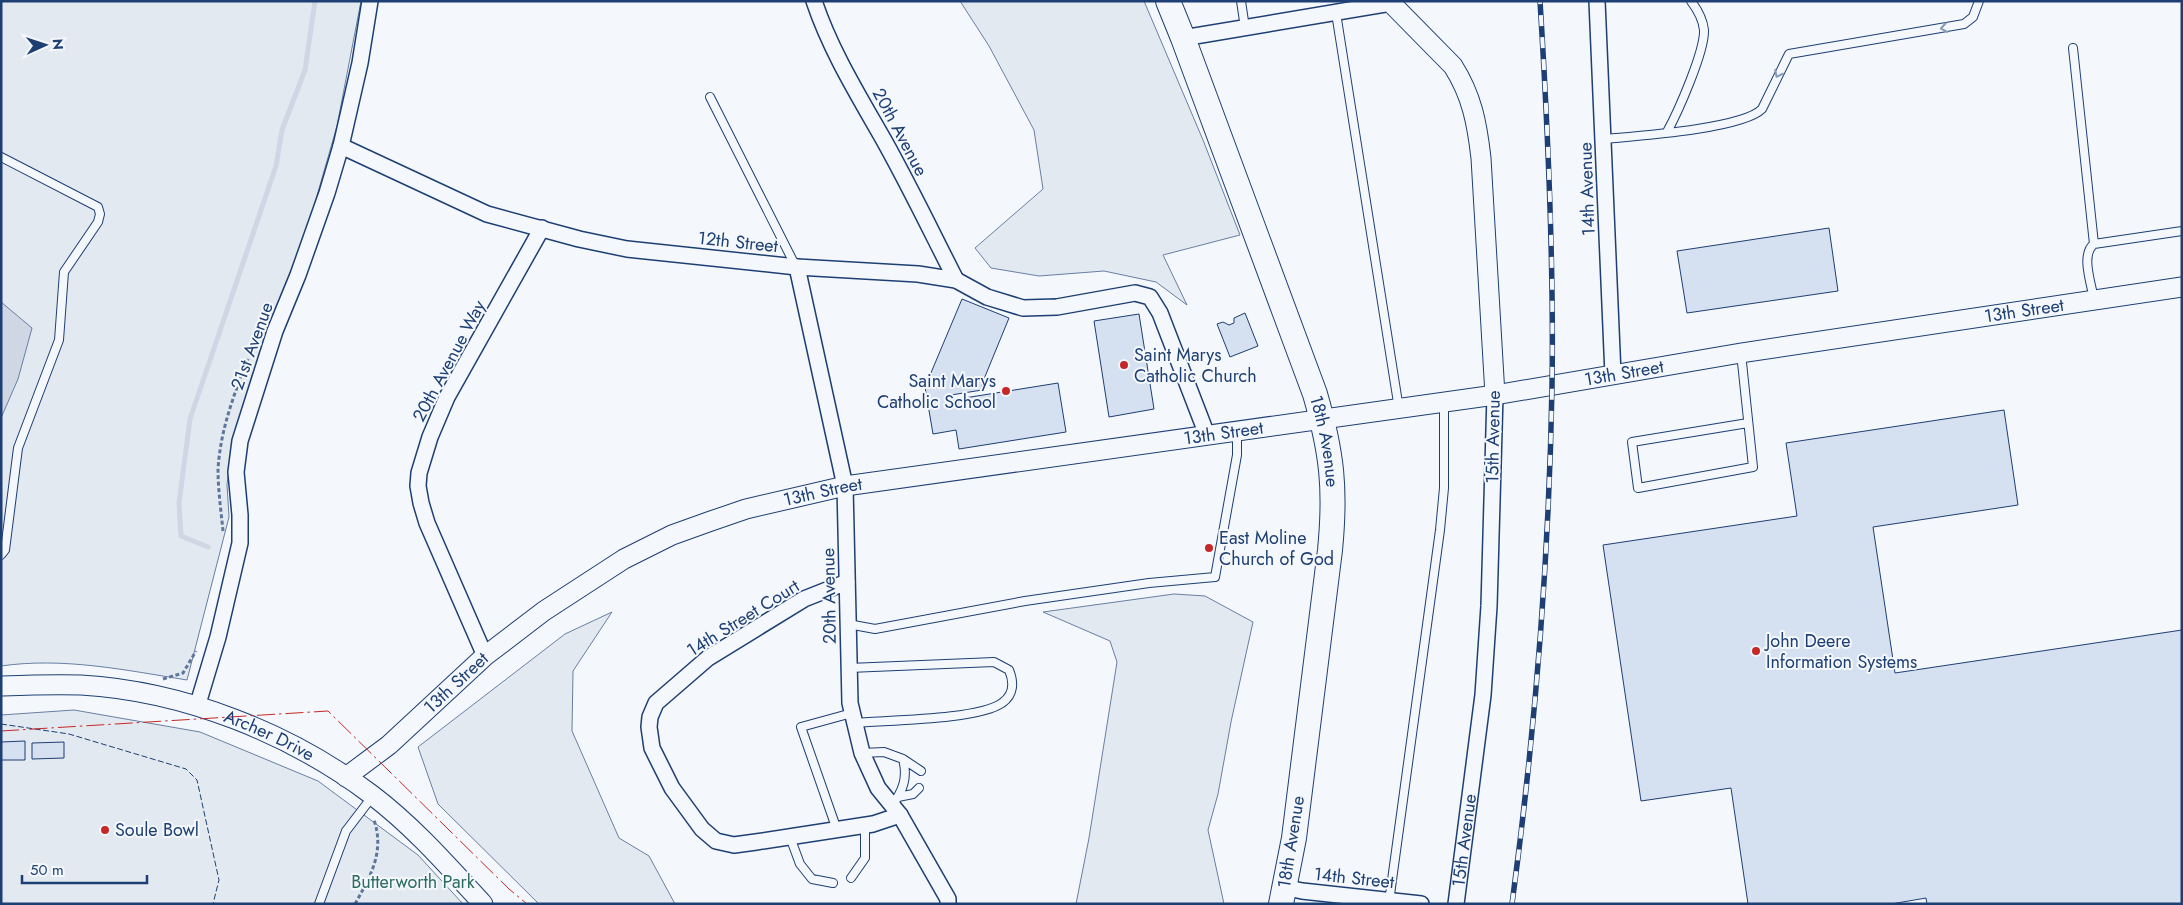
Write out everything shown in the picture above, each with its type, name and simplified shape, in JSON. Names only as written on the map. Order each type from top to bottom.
[{"type":"main road","name":"18th Avenue","points":[[1168,1],[1315,394],[1323,421],[1332,466],[1334,515],[1294,838],[1282,895]]},
{"type":"street","name":"21st Avenue","points":[[197,707],[218,637],[240,543],[240,515],[236,472],[240,441],[275,331],[314,233],[341,146],[360,63],[370,1]]},
{"type":"street","name":"20th Avenue","points":[[814,1],[819,16],[866,110],[956,280]]},
{"type":"street","name":"14th Avenue","points":[[1597,1],[1613,375]]},
{"type":"street","points":[[1183,38],[1336,13],[1390,2]]},
{"type":"street","name":"15th Avenue","points":[[1390,2],[1453,66],[1468,96],[1476,119],[1481,158],[1495,395],[1489,606],[1483,695],[1456,904]]},
{"type":"street","name":"12th Street","points":[[341,146],[487,214],[579,239],[627,249],[796,267],[918,274],[956,280],[987,297],[1023,308],[1056,307],[1121,294],[1143,294],[1150,297],[1160,313],[1207,435]]},
{"type":"street","name":"20th Avenue Way","points":[[486,656],[427,523],[421,504],[419,473],[430,437],[447,397],[542,228]]},
{"type":"street","name":"20th Avenue","points":[[796,267],[845,486],[849,668],[853,718],[862,753],[878,788],[897,806],[948,899],[948,904]]},
{"type":"street","name":"13th Street","points":[[346,777],[389,745],[486,656],[585,583],[624,559],[672,535],[746,509],[845,486],[1207,435],[1323,421],[1495,395],[1741,353],[2182,287]]},
{"type":"street","name":"14th Street Court","points":[[847,582],[804,598],[708,658],[656,703],[648,727],[652,748],[661,770],[672,788],[702,829],[716,841],[734,845],[865,825],[897,806]]},
{"type":"street","name":"Archer Drive","points":[[1,686],[83,686],[126,690],[197,707],[243,724],[304,751],[346,777],[368,803],[417,834],[483,904]]},
{"type":"street","name":"14th Street","points":[[1282,895],[1302,891],[1421,904]]},
{"type":"lane","points":[[1241,1],[1245,28]]},
{"type":"lane","points":[[1667,132],[1677,114],[1702,46],[1704,29],[1701,18],[1691,1]]},
{"type":"lane","points":[[1604,139],[1718,125],[1755,116],[1762,109],[1789,54],[1964,24],[1973,18],[1979,1]]},
{"type":"lane","points":[[1336,13],[1399,409]]},
{"type":"lane","points":[[2073,48],[2094,244]]},
{"type":"lane","points":[[710,97],[796,267]]},
{"type":"lane","points":[[1,157],[98,207],[100,214],[98,222],[64,272],[59,340],[18,448],[5,550],[1,555]]},
{"type":"lane","points":[[2094,300],[2087,256],[2094,244],[2182,231]]},
{"type":"lane","points":[[1741,353],[1753,467],[1638,488],[1632,442],[1748,423]]},
{"type":"lane","points":[[1389,902],[1440,530],[1444,488],[1444,402]]},
{"type":"lane","points":[[848,624],[874,629],[1025,601],[1149,583],[1216,577],[1237,456],[1237,432]]},
{"type":"lane","points":[[837,830],[801,727],[853,718],[964,714],[988,710],[1004,703],[1013,686],[1009,670],[994,662],[849,668]]},
{"type":"lane","points":[[862,753],[884,752],[913,764],[921,771]]},
{"type":"lane","points":[[897,806],[906,771],[903,759]]},
{"type":"lane","points":[[897,806],[919,788]]},
{"type":"lane","points":[[319,904],[346,831],[368,803]]},
{"type":"lane","points":[[851,878],[865,858],[865,825]]},
{"type":"lane","points":[[790,837],[800,864],[812,879],[833,883]]},
{"type":"path","points":[[175,676],[183,672],[195,653]]},
{"type":"path","points":[[355,904],[372,874],[378,858],[375,821],[368,803]]},
{"type":"green space","points":[[1,1],[361,1],[337,126],[310,220],[252,376],[231,452],[227,485],[229,517],[187,680],[71,664],[47,663],[1,666]]},
{"type":"green space","points":[[960,1],[1144,1],[1203,140],[1240,235],[1163,255],[1187,305],[1156,282],[1104,271],[1039,276],[991,268],[975,248],[1043,189],[1034,130],[989,46]]},
{"type":"green space","points":[[1174,594],[1205,596],[1253,622],[1231,722],[1218,794],[1208,830],[1224,904],[1076,904],[1089,838],[1117,662],[1110,641],[1043,612]]},
{"type":"green space","points":[[612,612],[573,671],[572,731],[619,838],[649,856],[675,904],[539,904],[438,804],[418,747],[565,634]]},
{"type":"green space","name":"Butterworth Park","points":[[74,710],[200,732],[318,781],[418,855],[463,904],[1,904],[1,715]]},
{"type":"shaded area","points":[[1,302],[32,328],[18,379],[1,418]]},
{"type":"building","points":[[1829,228],[1838,291],[1687,313],[1677,251]]},
{"type":"building","points":[[962,299],[1009,318],[984,379],[982,379],[982,390],[951,395],[952,400],[1058,383],[1066,432],[959,449],[956,430],[933,434],[925,387]]},
{"type":"building","points":[[1245,313],[1258,346],[1230,357],[1217,324],[1223,322],[1229,325],[1234,323],[1234,318]]},
{"type":"building","name":"Saint Marys Catholic Church","points":[[1139,314],[1154,409],[1109,417],[1094,321]]},
{"type":"building","name":"John Deere Information Systems","points":[[2004,410],[2018,505],[1873,527],[1895,673],[2182,630],[2182,904],[1927,904],[1926,898],[1891,904],[1748,904],[1731,788],[1641,801],[1603,545],[1797,516],[1786,443]]},
{"type":"building","points":[[25,741],[25,760],[1,760],[1,742]]},
{"type":"building","points":[[64,742],[64,758],[32,759],[32,743]]},
{"type":"waterway","points":[[208,547],[181,536],[179,503],[190,419],[276,166],[282,130],[305,70],[315,1]]},
{"type":"railway","points":[[1512,904],[1534,711],[1548,517],[1552,387],[1551,243],[1540,1]]},
{"type":"fence","points":[[1,724],[69,734],[186,769],[197,780],[219,880],[213,904]]},
{"type":"power","points":[[1,731],[328,711],[509,889],[527,904]]},
{"type":"place","name":"Saint Marys Catholic Church","points":[[1124,365]]},
{"type":"place","name":"Saint Marys Catholic School","points":[[1006,391]]},
{"type":"place","name":"East Moline Church of God","points":[[1209,548]]},
{"type":"place","name":"John Deere Information Systems","points":[[1756,651]]},
{"type":"place","name":"Soule Bowl","points":[[105,830]]}]
